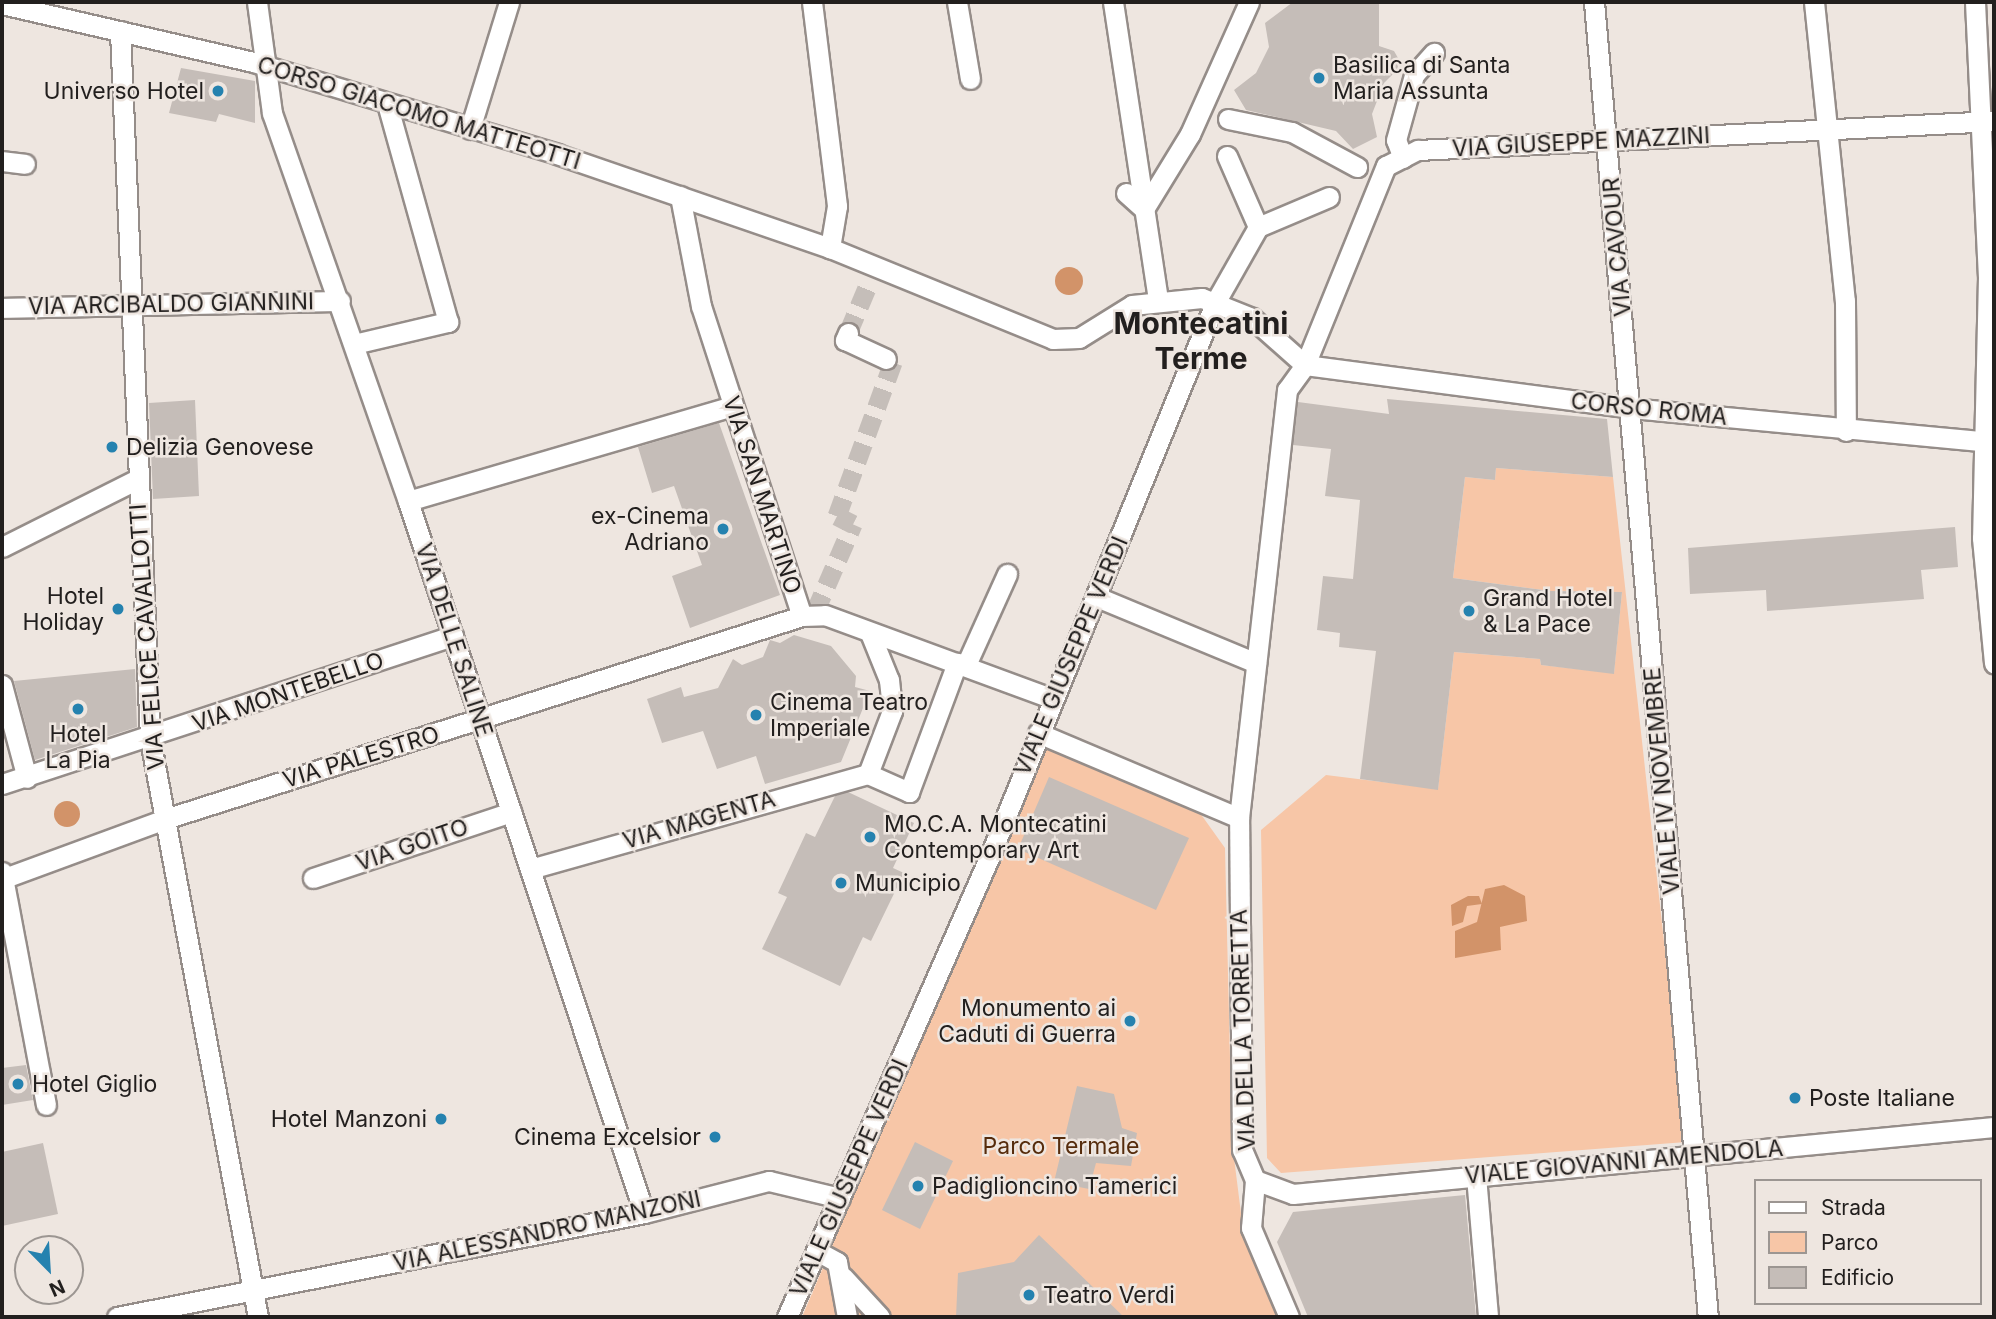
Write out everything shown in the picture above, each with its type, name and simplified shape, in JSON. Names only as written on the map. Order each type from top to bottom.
[{"type":"street","name":"VIA DELLE SALINE","points":[[257,2],[270,67],[272,113],[408,501],[644,1213]]},
{"type":"street","points":[[470,130],[509,2]]},
{"type":"street","points":[[812,2],[837,206],[830,248]]},
{"type":"street","points":[[957,2],[970,79]]},
{"type":"street","points":[[1113,2],[1157,298],[1216,301],[1252,318],[1305,365]]},
{"type":"street","points":[[1144,209],[1190,134],[1249,2]]},
{"type":"street","name":"VIA CAVOUR","points":[[1594,2],[1631,408]]},
{"type":"street","points":[[1814,2],[1829,129],[1844,301],[1846,431]]},
{"type":"street","points":[[1975,2],[1987,121],[1990,441],[1982,538],[1994,663]]},
{"type":"street","name":"CORSO GIACOMO MATTEOTTI","points":[[2,4],[270,67],[680,196],[830,248],[873,275],[1053,340],[1079,338],[1122,310],[1157,298]]},
{"type":"street","name":"VIA FELICE CAVALLOTTI","points":[[120,31],[132,301],[136,480],[150,739],[258,1317]]},
{"type":"street","points":[[1394,146],[1415,75],[1434,53]]},
{"type":"street","points":[[354,344],[448,323],[387,103]]},
{"type":"street","points":[[1228,119],[1292,132],[1357,167]]},
{"type":"street","name":"VIA GIUSEPPE MAZZINI","points":[[1305,365],[1394,146],[1418,150],[1987,121]]},
{"type":"street","points":[[1227,156],[1258,227],[1329,197]]},
{"type":"street","points":[[2,161],[25,164]]},
{"type":"street","points":[[1126,194],[1144,209]]},
{"type":"street","name":"VIA SAN MARTINO","points":[[680,196],[701,306],[802,616],[814,612],[1052,699]]},
{"type":"street","name":"VIALE GIUSEPPE VERDI","points":[[788,1317],[1097,597],[1216,301],[1258,227]]},
{"type":"street","name":"VIA ARCIBALDO GIANNINI","points":[[2,308],[132,301],[340,301]]},
{"type":"street","points":[[848,333],[845,340],[886,359]]},
{"type":"street","name":"CORSO ROMA","points":[[1305,365],[1631,408],[1846,431],[1990,441]]},
{"type":"street","name":"VIA DELLA TORRETTA","points":[[1289,1317],[1251,1228],[1255,1180],[1242,1150],[1239,818],[1287,390],[1305,365]]},
{"type":"street","points":[[408,501],[732,406]]},
{"type":"street","name":"VIALE IV NOVEMBRE","points":[[1631,408],[1707,1317]]},
{"type":"street","points":[[2,547],[136,480]]},
{"type":"street","points":[[870,633],[889,680],[891,711],[868,774],[909,792],[962,664],[1007,574]]},
{"type":"street","points":[[1097,597],[1256,663]]},
{"type":"street","name":"VIA PALESTRO","points":[[2,879],[165,819],[802,616]]},
{"type":"street","name":"VIA MONTEBELLO","points":[[2,784],[150,739],[453,636]]},
{"type":"street","points":[[2,685],[27,778]]},
{"type":"street","points":[[1038,733],[1239,818]]},
{"type":"street","name":"VIA MAGENTA","points":[[530,869],[868,774]]},
{"type":"street","name":"VIA GOITO","points":[[313,878],[511,812]]},
{"type":"street","points":[[2,872],[46,1105]]},
{"type":"street","name":"VIALE GIOVANNI AMENDOLA","points":[[1255,1180],[1293,1194],[1994,1127]]},
{"type":"street","points":[[1476,1176],[1488,1317]]},
{"type":"street","name":"VIA ALESSANDRO MANZONI","points":[[117,1317],[644,1213],[769,1181],[840,1198]]},
{"type":"street","points":[[817,1251],[838,1262],[844,1277],[846,1317]]},
{"type":"street","points":[[844,1277],[880,1317]]},
{"type":"green space","points":[[1496,468],[1613,477],[1686,1142],[1281,1173],[1267,1158],[1261,830],[1326,775],[1438,789],[1454,652],[1540,659],[1541,665],[1614,673],[1622,592],[1551,591],[1453,578],[1465,477],[1495,480]]},
{"type":"green space","name":"Parco Termale","points":[[1045,744],[1200,813],[1225,848],[1232,1142],[1244,1237],[1277,1317],[802,1317]]},
{"type":"shaded area","points":[[1069,267],[1079,271],[1083,281],[1079,291],[1069,295],[1059,291],[1055,281],[1059,271]]},
{"type":"shaded area","points":[[67,801],[76,805],[80,814],[76,823],[67,827],[58,823],[54,814],[58,805]]},
{"type":"shaded area","points":[[1504,885],[1525,896],[1527,921],[1500,927],[1501,950],[1455,958],[1455,931],[1477,922],[1485,889]]},
{"type":"shaded area","points":[[1468,896],[1479,896],[1482,904],[1467,906],[1463,922],[1452,926],[1451,905]]},
{"type":"building","name":"Basilica di Santa Maria Assunta","points":[[1293,2],[1379,2],[1379,46],[1394,51],[1402,65],[1384,83],[1372,114],[1377,137],[1353,149],[1336,131],[1246,110],[1234,90],[1256,73],[1269,47],[1265,23]]},
{"type":"building","name":"Universo Hotel","points":[[181,68],[255,81],[255,123],[219,114],[216,122],[169,113]]},
{"type":"building","name":"Grand Hotel & La Pace","points":[[1387,399],[1607,419],[1613,477],[1496,468],[1495,480],[1465,477],[1453,578],[1551,591],[1622,592],[1614,674],[1541,665],[1540,659],[1454,652],[1438,790],[1360,779],[1376,651],[1339,647],[1340,633],[1317,630],[1323,576],[1353,579],[1360,500],[1325,496],[1331,449],[1293,445],[1298,402],[1389,414]]},
{"type":"building","points":[[195,400],[199,496],[153,499],[149,403]]},
{"type":"building","name":"ex-Cinema Adriano","points":[[719,423],[780,595],[690,628],[672,576],[702,565],[674,486],[652,493],[638,447]]},
{"type":"building","points":[[1955,527],[1958,567],[1921,570],[1924,599],[1767,611],[1766,590],[1690,594],[1688,548]]},
{"type":"building","name":"Cinema Teatro Imperiale","points":[[794,635],[831,646],[856,676],[855,687],[870,691],[841,762],[765,784],[756,756],[717,769],[703,731],[662,743],[647,699],[681,687],[684,697],[718,688],[733,659],[742,665],[763,657],[770,640],[780,643]]},
{"type":"building","name":"Hotel La Pia","points":[[135,669],[137,727],[35,760],[14,681]]},
{"type":"building","points":[[1049,777],[1189,838],[1156,910],[1018,849]]},
{"type":"building","name":"Municipio","points":[[848,792],[914,823],[893,868],[904,873],[871,941],[863,937],[840,986],[762,949],[787,897],[778,893],[806,833],[815,837],[835,796]]},
{"type":"building","name":"Hotel Giglio","points":[[26,1065],[33,1100],[2,1105],[2,1068]]},
{"type":"building","points":[[1077,1086],[1114,1094],[1122,1128],[1137,1133],[1131,1166],[1096,1163],[1089,1189],[1054,1182]]},
{"type":"building","name":"Padiglioncino Tamerici","points":[[915,1142],[953,1161],[920,1229],[882,1210]]},
{"type":"building","points":[[43,1143],[58,1214],[2,1226],[2,1152]]},
{"type":"building","points":[[1465,1195],[1476,1317],[1308,1317],[1277,1242],[1293,1212]]},
{"type":"building","name":"Teatro Verdi","points":[[1039,1235],[1124,1317],[956,1317],[958,1273],[1014,1262]]},
{"type":"tunnel","points":[[848,333],[869,283]]},
{"type":"tunnel","points":[[815,612],[853,524],[837,516],[893,362],[886,359]]},
{"type":"place","name":"Basilica di Santa Maria Assunta","points":[[1319,78]]},
{"type":"place","name":"Universo Hotel","points":[[218,91]]},
{"type":"place","name":"Delizia Genovese","points":[[112,447]]},
{"type":"place","name":"ex-Cinema Adriano","points":[[723,529]]},
{"type":"place","name":"Hotel Holiday","points":[[118,609]]},
{"type":"place","name":"Grand Hotel & La Pace","points":[[1469,611]]},
{"type":"place","name":"Hotel La Pia","points":[[78,709]]},
{"type":"place","name":"Cinema Teatro Imperiale","points":[[756,715]]},
{"type":"place","name":"MO.C.A. Montecatini Contemporary Art","points":[[870,837]]},
{"type":"place","name":"Municipio","points":[[841,883]]},
{"type":"place","name":"Monumento ai Caduti di Guerra","points":[[1130,1021]]},
{"type":"place","name":"Hotel Giglio","points":[[18,1084]]},
{"type":"place","name":"Poste Italiane","points":[[1795,1098]]},
{"type":"place","name":"Hotel Manzoni","points":[[441,1119]]},
{"type":"place","name":"Cinema Excelsior","points":[[715,1137]]},
{"type":"place","name":"Padiglioncino Tamerici","points":[[918,1186]]},
{"type":"place","name":"Teatro Verdi","points":[[1029,1295]]},
{"type":"district","name":"Montecatini Terme","points":[[1201,340]]}]
